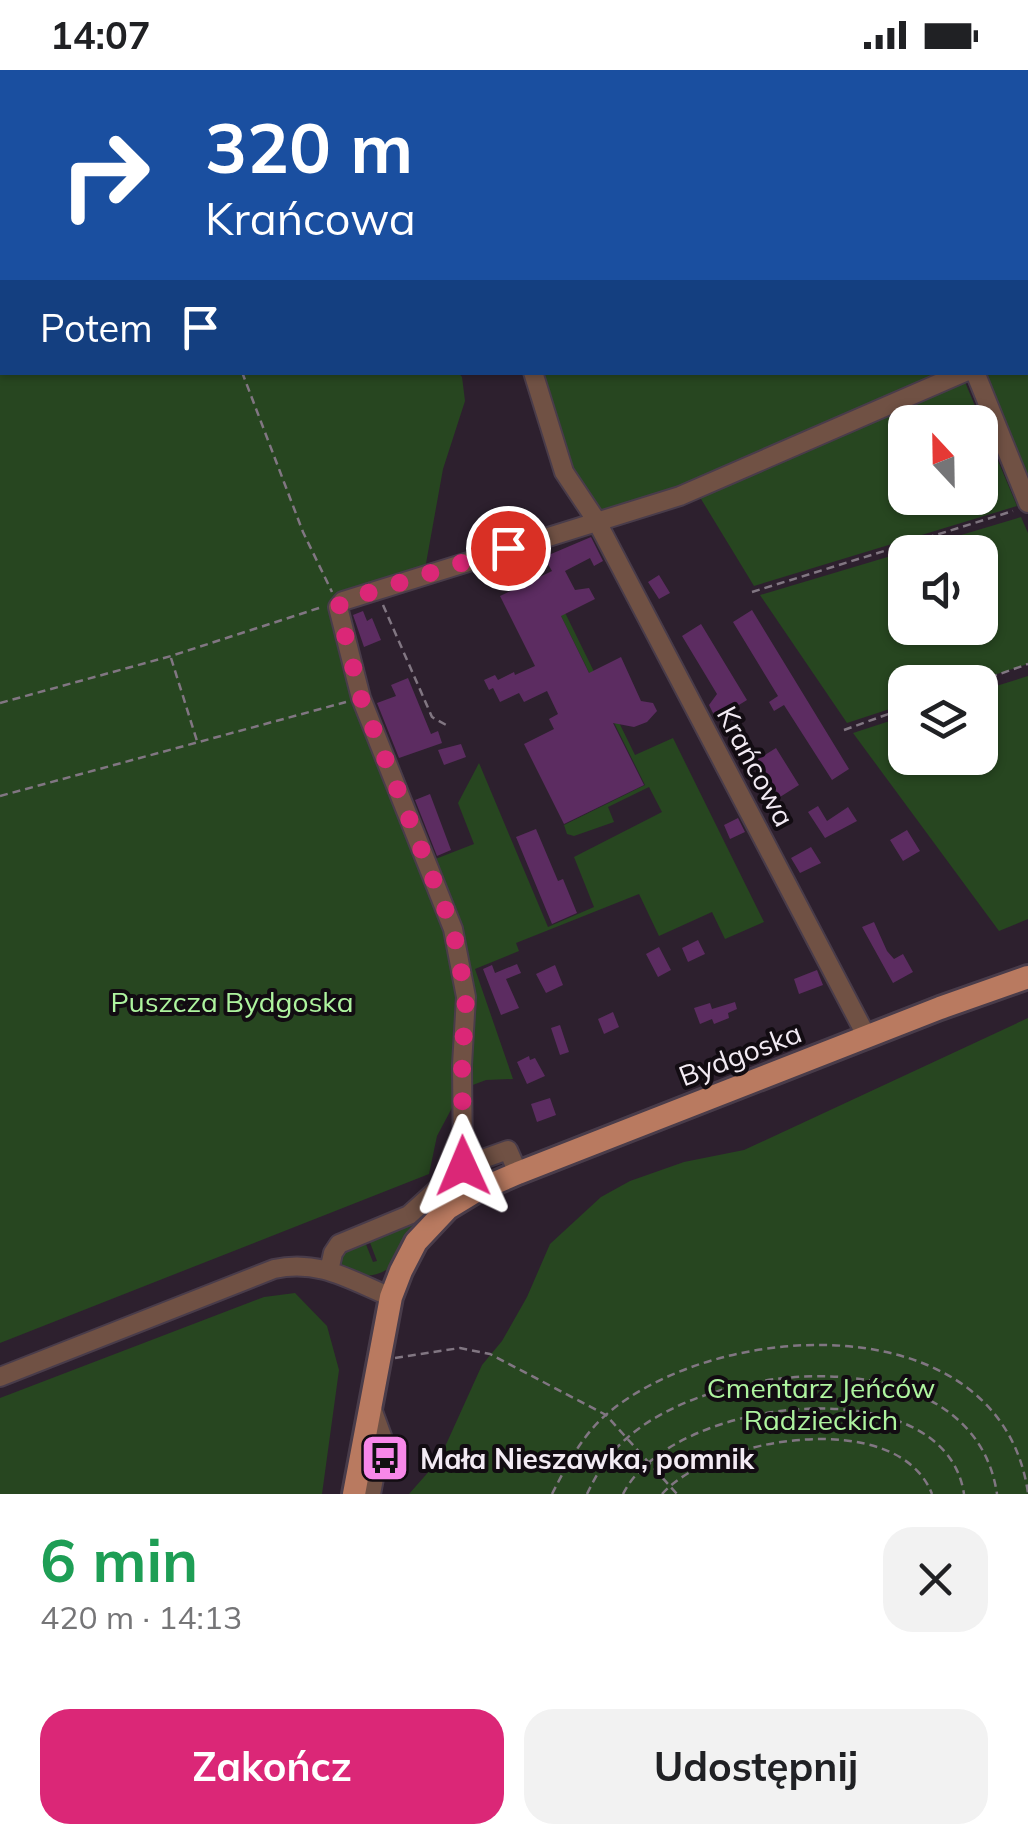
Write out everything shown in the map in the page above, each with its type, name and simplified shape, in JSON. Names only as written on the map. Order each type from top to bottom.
[{"type":"main road","name":"Bydgoska","points":[[354,1494],[391,1297],[416,1242],[448,1208],[518,1173],[1028,977]]},
{"type":"street","name":"Krańcowa","points":[[534,375],[564,472],[596,520],[867,1037]]},
{"type":"street","points":[[463,1166],[466,997],[453,929],[361,698],[338,607],[343,601],[376,590],[680,496],[958,375]]},
{"type":"street","points":[[975,375],[1028,505]]},
{"type":"street","points":[[329,1270],[339,1244],[410,1215],[463,1166],[508,1150],[518,1173]]},
{"type":"street","points":[[0,1377],[274,1268],[296,1264],[329,1270],[391,1297]]},
{"type":"street","points":[[371,1406],[382,1436],[371,1494]]},
{"type":"path","points":[[0,703],[171,656],[337,602],[303,532],[243,375]]},
{"type":"path","points":[[752,592],[1028,505]]},
{"type":"path","points":[[376,590],[432,718],[448,726]]},
{"type":"path","points":[[171,656],[198,742]]},
{"type":"path","points":[[998,675],[1028,664]]},
{"type":"path","points":[[0,796],[361,698]]},
{"type":"path","points":[[844,730],[888,714]]},
{"type":"path","points":[[552,1494],[574,1451],[606,1414],[662,1380],[713,1358],[813,1344],[868,1349],[932,1366],[973,1392],[1010,1431],[1025,1470],[1028,1493]]},
{"type":"path","points":[[379,1361],[460,1348],[490,1354],[606,1414],[677,1494]]},
{"type":"path","points":[[587,1494],[600,1468],[627,1438],[665,1413],[722,1388],[813,1375],[863,1380],[918,1395],[953,1416],[983,1448],[997,1494]]},
{"type":"path","points":[[623,1494],[648,1462],[690,1436],[731,1419],[785,1409],[836,1408],[905,1424],[932,1441],[955,1466],[964,1494]]},
{"type":"path","points":[[662,1494],[704,1465],[740,1450],[814,1439],[891,1453],[912,1466],[928,1483],[932,1494]]},
{"type":"green space","name":"Puszcza Bydgoska","points":[[0,375],[460,375],[465,401],[443,469],[425,569],[338,607],[425,863],[474,844],[458,803],[479,763],[548,927],[594,907],[574,857],[662,812],[649,787],[608,807],[614,822],[574,836],[567,834],[564,825],[645,785],[541,576],[546,574],[635,755],[673,738],[764,922],[725,939],[712,912],[659,936],[639,894],[516,943],[519,951],[475,969],[513,1079],[486,1080],[462,1089],[437,1136],[429,1174],[0,1343]]},
{"type":"green space","points":[[540,375],[955,375],[678,491],[593,513],[569,469]]},
{"type":"green space","points":[[1028,375],[1028,503],[998,431],[998,405],[987,405],[976,378]]},
{"type":"green space","points":[[965,382],[975,405],[910,405]]},
{"type":"green space","points":[[888,414],[888,515],[987,515],[922,535],[888,535],[888,545],[754,586],[698,494]]},
{"type":"green space","points":[[998,461],[1017,506],[998,512]]},
{"type":"green space","points":[[1021,517],[1028,533],[1028,664],[998,674],[998,665],[888,665],[888,710],[847,723],[760,595],[888,557],[888,645],[998,645],[998,535],[961,535]]},
{"type":"green space","points":[[1028,676],[1028,919],[999,931],[853,733],[888,722],[888,775],[998,775],[998,685]]},
{"type":"green space","name":"Cmentarz Jeńców Radzieckich","points":[[1028,1018],[1028,1494],[409,1494],[439,1460],[482,1365],[502,1341],[527,1297],[550,1244],[601,1197],[630,1181],[684,1162],[744,1150]]},
{"type":"green space","points":[[489,1172],[388,1269],[363,1275],[351,1272],[341,1263],[342,1252],[365,1242],[373,1262],[377,1261],[369,1240],[416,1222],[440,1199]]},
{"type":"green space","points":[[295,1293],[327,1326],[339,1370],[322,1494],[0,1494],[0,1398],[264,1297]]},
{"type":"building","points":[[591,537],[603,561],[594,566],[590,558],[565,571],[575,590],[589,588],[595,599],[561,616],[589,673],[621,657],[641,701],[653,703],[657,711],[647,722],[634,727],[613,723],[644,785],[564,824],[524,744],[554,729],[549,719],[558,714],[547,691],[524,702],[519,693],[500,702],[484,680],[495,675],[498,680],[535,666],[500,596],[552,571],[544,557]]},
{"type":"building","points":[[659,575],[670,593],[659,599],[648,582]]},
{"type":"building","points":[[752,610],[849,769],[832,780],[784,705],[774,711],[769,702],[778,696],[733,622]]},
{"type":"building","points":[[363,611],[367,621],[372,618],[381,640],[364,647],[353,615]]},
{"type":"building","points":[[701,624],[747,700],[716,719],[709,705],[717,694],[682,636]]},
{"type":"building","points":[[408,678],[431,734],[438,731],[442,743],[399,758],[377,703],[396,696],[391,685]]},
{"type":"building","points":[[461,744],[466,757],[444,765],[438,750]]},
{"type":"building","points":[[776,748],[799,785],[780,797],[757,760]]},
{"type":"building","points":[[430,794],[451,850],[437,856],[415,800]]},
{"type":"building","points":[[818,806],[827,821],[848,807],[857,821],[825,838],[808,812]]},
{"type":"building","points":[[738,818],[745,832],[730,839],[724,825]]},
{"type":"building","points":[[536,829],[558,881],[563,879],[577,913],[552,924],[516,837]]},
{"type":"building","points":[[907,830],[920,851],[903,861],[890,840]]},
{"type":"building","points":[[811,847],[821,863],[800,873],[791,858]]},
{"type":"building","points":[[874,922],[887,951],[894,959],[903,954],[913,972],[893,983],[862,927]]},
{"type":"building","points":[[698,940],[705,954],[688,962],[682,948]]},
{"type":"building","points":[[659,947],[671,970],[658,977],[646,954]]},
{"type":"building","points":[[517,964],[521,973],[506,979],[519,1008],[501,1015],[483,969],[492,965],[495,973]]},
{"type":"building","points":[[555,965],[563,985],[546,993],[536,974]]},
{"type":"building","points":[[817,970],[823,985],[799,994],[794,979]]},
{"type":"building","points":[[735,1002],[737,1009],[728,1013],[729,1018],[714,1024],[712,1019],[700,1024],[694,1008],[710,1003],[712,1009]]},
{"type":"building","points":[[613,1012],[619,1027],[604,1034],[598,1019]]},
{"type":"building","points":[[560,1025],[569,1052],[560,1055],[551,1028]]},
{"type":"building","points":[[529,1056],[530,1060],[535,1058],[545,1076],[527,1084],[517,1062]]},
{"type":"building","points":[[550,1098],[556,1115],[537,1122],[531,1104]]},
{"type":"place","name":"Mała Nieszawka, pomnik","points":[[385,1458]]},
{"type":"route","points":[[463,1166],[466,997],[453,929],[376,740],[356,682],[338,607],[343,601],[508,548]]}]
